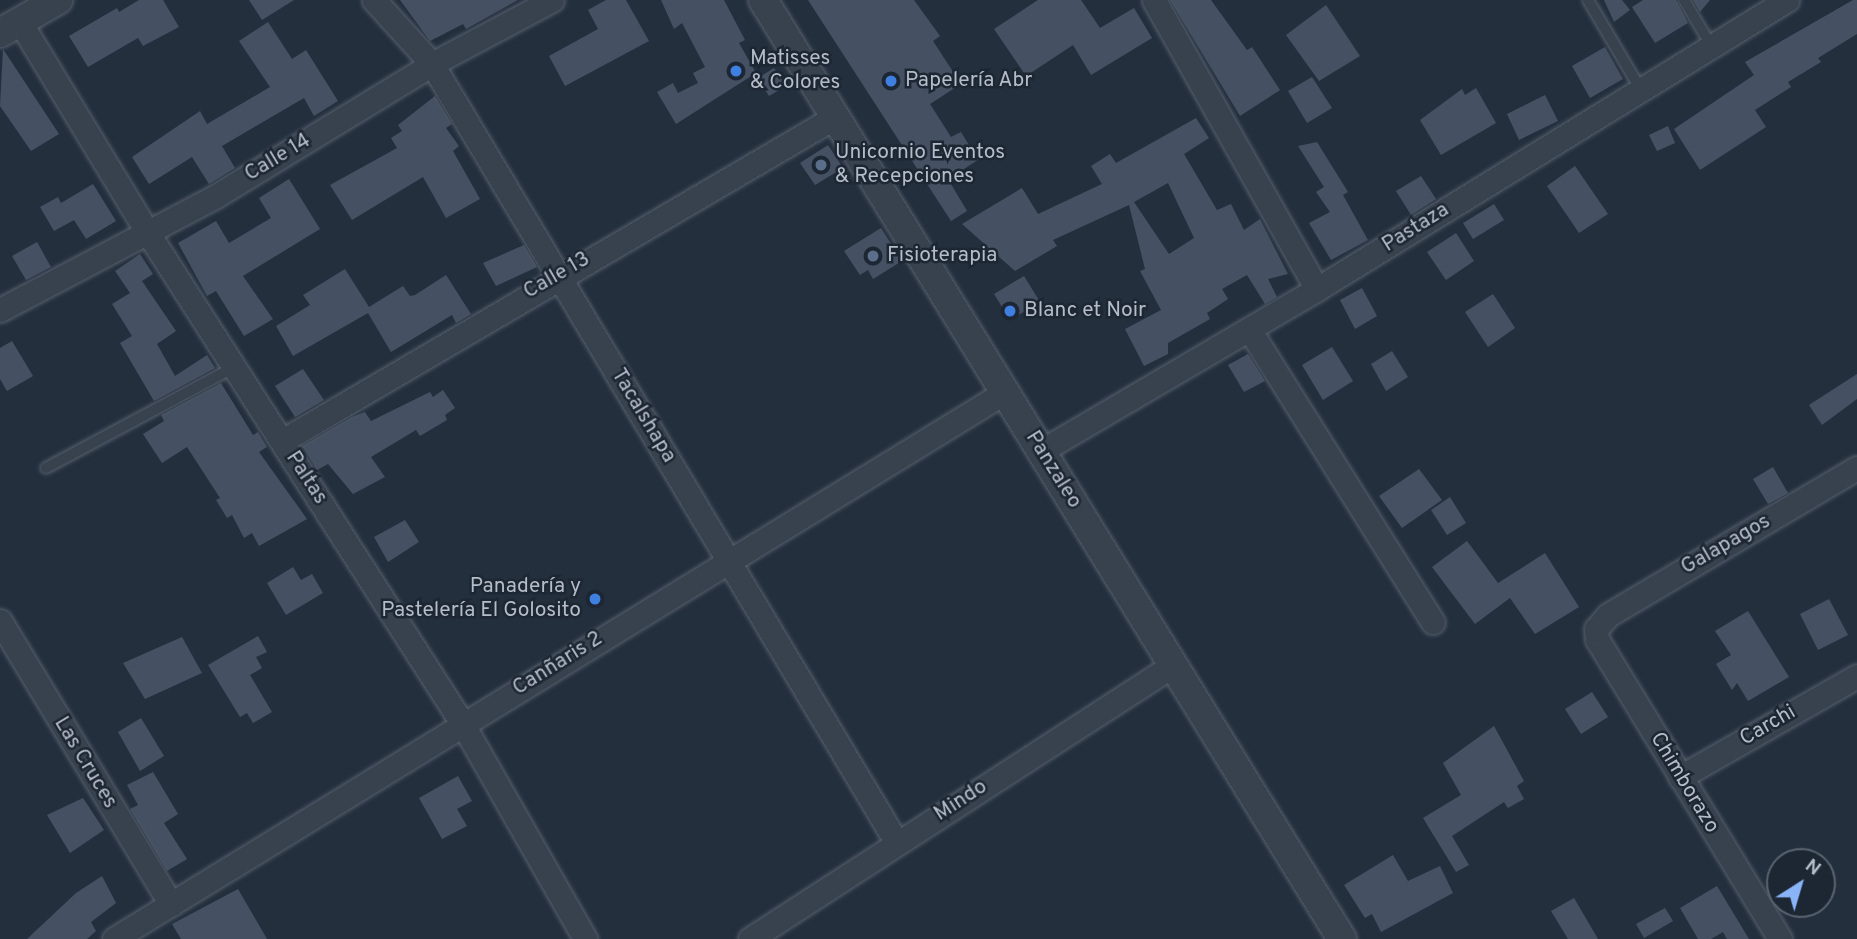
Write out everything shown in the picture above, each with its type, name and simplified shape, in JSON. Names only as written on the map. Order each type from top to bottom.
[{"type":"street","points":[[10,27],[58,0]]},
{"type":"street","name":"Tacalshapa","points":[[374,0],[432,64],[897,843]]},
{"type":"street","name":"Calle 14","points":[[0,310],[146,230],[216,196],[432,64],[552,0]]},
{"type":"street","name":"Panzaleo","points":[[764,0],[1342,939]]},
{"type":"street","points":[[1154,0],[1318,289]]},
{"type":"street","name":"Pastaza","points":[[1041,451],[1318,289],[1787,0]]},
{"type":"street","name":"Paltas","points":[[10,27],[146,230],[462,723],[585,939]]},
{"type":"street","name":"Calle 13","points":[[282,441],[559,275],[835,117]]},
{"type":"street","points":[[1249,329],[1433,622]]},
{"type":"street","name":"Canñaris 2","points":[[114,939],[1005,392]]},
{"type":"street","name":"Galapagos","points":[[1597,625],[1857,468]]},
{"type":"street","name":"Las Cruces","points":[[0,621],[171,904]]},
{"type":"street","name":"Chimborazo","points":[[1597,625],[1597,639],[1780,939]]},
{"type":"street","name":"Mindo","points":[[750,939],[1173,664]]},
{"type":"street","name":"Carchi","points":[[1680,777],[1857,676]]},
{"type":"lane","points":[[1588,0],[1641,90]]},
{"type":"lane","points":[[1684,0],[1712,47]]},
{"type":"lane","points":[[46,468],[233,367]]},
{"type":"building","points":[[139,0],[163,0],[179,27],[143,46],[138,38],[88,67],[69,36],[117,8],[119,12]]},
{"type":"building","points":[[249,0],[294,0],[262,20]]},
{"type":"building","points":[[400,0],[518,0],[466,29],[463,24],[430,41]]},
{"type":"building","points":[[606,0],[626,0],[649,41],[565,86],[549,56],[598,29],[588,10]]},
{"type":"building","points":[[661,0],[724,0],[745,40],[739,43],[756,73],[676,124],[657,92],[673,83],[678,93],[698,83],[693,73],[705,67],[682,23],[674,29]]},
{"type":"building","points":[[808,0],[914,0],[940,36],[933,41],[961,84],[930,104],[951,137],[961,132],[978,160],[948,179],[967,211],[951,221]]},
{"type":"building","points":[[1038,0],[1081,0],[1100,28],[1134,8],[1152,38],[1091,75],[1073,45],[1026,76],[994,29]]},
{"type":"building","points":[[1170,0],[1211,0],[1247,50],[1252,47],[1280,90],[1240,116]]},
{"type":"building","points":[[1604,0],[1622,0],[1630,10],[1614,22]]},
{"type":"building","points":[[1643,0],[1676,0],[1688,23],[1655,43],[1632,7]]},
{"type":"building","points":[[1693,0],[1710,0],[1700,12]]},
{"type":"building","points":[[1857,0],[1857,34],[1818,58],[1821,62],[1788,82],[1791,87],[1755,110],[1766,127],[1700,170],[1674,129],[1754,75],[1745,62]]},
{"type":"building","points":[[1326,5],[1360,56],[1319,81],[1286,35]]},
{"type":"building","points":[[268,22],[292,59],[306,50],[338,101],[314,116],[304,98],[222,146],[235,168],[209,184],[192,157],[149,184],[132,157],[200,111],[207,124],[270,87],[239,41]]},
{"type":"building","points":[[1605,47],[1623,79],[1590,98],[1572,66]]},
{"type":"building","points":[[3,49],[59,134],[31,151],[0,106]]},
{"type":"building","points":[[774,68],[786,86],[769,96],[758,78]]},
{"type":"building","points":[[1312,77],[1332,108],[1307,123],[1288,91]]},
{"type":"building","points":[[1476,88],[1496,123],[1441,155],[1420,120],[1462,89],[1465,95]]},
{"type":"building","points":[[1545,95],[1558,121],[1519,140],[1507,114]]},
{"type":"building","points":[[435,96],[452,124],[446,128],[459,146],[453,151],[480,199],[446,218],[423,177],[352,220],[330,185],[397,148],[391,138],[402,131],[398,125]]},
{"type":"building","points":[[1196,118],[1209,138],[1184,154],[1217,210],[1231,204],[1244,230],[1260,219],[1288,274],[1268,279],[1277,297],[1265,304],[1247,275],[1222,289],[1228,299],[1207,313],[1210,319],[1168,343],[1168,354],[1144,366],[1125,329],[1161,310],[1140,271],[1145,269],[1129,205],[1053,240],[1057,246],[1015,271],[962,224],[1022,188],[1038,214],[1102,184],[1091,166],[1110,154],[1116,163]],"holes":[[[1168,183],[1194,238],[1169,254],[1134,202]]]},
{"type":"building","points":[[1668,126],[1675,143],[1657,151],[1649,135]]},
{"type":"building","points":[[1317,142],[1348,192],[1343,195],[1368,240],[1331,260],[1309,223],[1330,212],[1316,192],[1324,187],[1298,146]]},
{"type":"building","name":"Unicornio Eventos & Recepciones","points":[[828,145],[843,168],[815,185],[800,163]]},
{"type":"building","points":[[1575,166],[1608,214],[1579,233],[1547,186]]},
{"type":"building","points":[[1421,176],[1436,199],[1411,215],[1396,191]]},
{"type":"building","points":[[289,179],[320,229],[243,276],[273,319],[244,336],[216,291],[207,296],[178,243],[216,221],[229,243],[271,218],[259,198]]},
{"type":"building","points":[[93,184],[116,221],[86,239],[74,220],[54,231],[40,207],[58,197],[61,203]]},
{"type":"building","points":[[1494,204],[1504,220],[1473,239],[1463,223]]},
{"type":"building","name":"Fisioterapia","points":[[881,228],[902,261],[873,279],[868,270],[860,275],[844,251]]},
{"type":"building","points":[[1456,233],[1474,261],[1446,280],[1427,252]]},
{"type":"building","points":[[37,242],[51,267],[26,280],[12,256]]},
{"type":"building","points":[[524,245],[537,267],[496,286],[483,263]]},
{"type":"building","points":[[140,254],[153,274],[142,281],[176,331],[157,344],[175,376],[207,355],[215,368],[154,401],[120,343],[132,336],[112,304],[130,293],[115,271]]},
{"type":"building","points":[[345,269],[369,307],[403,286],[410,296],[415,295],[446,275],[471,314],[456,323],[452,315],[391,352],[368,313],[293,356],[276,326],[310,305],[303,295]]},
{"type":"building","points":[[1024,276],[1040,302],[1010,320],[994,294]]},
{"type":"building","points":[[1362,288],[1377,316],[1355,329],[1340,300]]},
{"type":"building","points":[[1493,294],[1515,328],[1488,347],[1465,312]]},
{"type":"building","points":[[12,341],[33,376],[7,391],[0,379],[0,348]]},
{"type":"building","points":[[1332,347],[1353,381],[1323,400],[1302,365]]},
{"type":"building","points":[[1392,351],[1408,377],[1386,391],[1371,364]]},
{"type":"building","points":[[1248,354],[1265,381],[1244,392],[1228,365]]},
{"type":"building","points":[[303,369],[324,400],[295,417],[275,386]]},
{"type":"building","points":[[1857,374],[1857,399],[1822,425],[1809,405]]},
{"type":"building","points":[[221,383],[253,435],[258,432],[267,447],[259,452],[307,519],[259,546],[252,533],[244,538],[232,515],[227,518],[216,500],[220,498],[187,447],[162,463],[143,434],[164,421],[161,415]]},
{"type":"building","points":[[443,390],[455,408],[445,415],[447,420],[420,436],[416,430],[371,457],[385,477],[353,494],[328,464],[317,470],[302,446],[352,417],[365,412],[371,421],[430,392],[433,397]]},
{"type":"building","points":[[1773,467],[1788,493],[1768,504],[1753,479]]},
{"type":"building","points":[[1419,469],[1442,500],[1402,528],[1379,496]]},
{"type":"building","points":[[1450,497],[1466,523],[1447,535],[1431,510]]},
{"type":"building","points":[[405,520],[419,542],[388,562],[374,537]]},
{"type":"building","points":[[1467,541],[1498,583],[1545,553],[1579,607],[1535,634],[1510,598],[1475,624],[1432,567]]},
{"type":"building","points":[[293,567],[301,580],[312,574],[323,593],[286,615],[267,583]]},
{"type":"building","points":[[1829,599],[1848,635],[1818,650],[1800,614]]},
{"type":"building","points":[[1748,611],[1789,677],[1748,701],[1737,683],[1732,690],[1716,664],[1731,655],[1715,631]]},
{"type":"building","points":[[258,636],[267,652],[256,657],[262,668],[250,675],[272,712],[253,723],[247,713],[240,717],[208,665]]},
{"type":"building","points":[[182,637],[202,673],[145,699],[123,663]]},
{"type":"building","points":[[1592,692],[1608,717],[1581,734],[1565,709]]},
{"type":"building","points":[[141,718],[164,756],[140,771],[118,732]]},
{"type":"building","points":[[1494,726],[1524,781],[1517,786],[1524,799],[1508,808],[1504,802],[1452,836],[1469,865],[1456,872],[1423,818],[1461,795],[1443,763]]},
{"type":"building","points":[[153,772],[178,814],[164,823],[187,859],[167,871],[130,809],[138,805],[127,785]]},
{"type":"building","points":[[458,776],[472,801],[457,809],[467,826],[442,839],[419,798]]},
{"type":"building","points":[[83,798],[104,830],[70,853],[47,815]]},
{"type":"building","points":[[1393,855],[1408,881],[1440,866],[1453,893],[1381,932],[1372,914],[1365,918],[1344,885]]},
{"type":"building","points":[[102,876],[116,903],[91,922],[96,931],[87,939],[27,939],[76,893]]},
{"type":"building","points":[[1717,886],[1749,939],[1727,939],[1723,932],[1711,939],[1698,939],[1680,908]]},
{"type":"building","points":[[238,889],[267,939],[181,939],[172,924]]},
{"type":"building","points":[[1574,898],[1598,939],[1568,939],[1551,911]]},
{"type":"building","points":[[1665,908],[1673,921],[1644,938],[1636,924]]},
{"type":"place","name":"Matisses & Colores","points":[[736,71]]},
{"type":"place","name":"Papelería Abr","points":[[891,81]]},
{"type":"place","name":"Unicornio Eventos & Recepciones","points":[[821,165]]},
{"type":"place","name":"Fisioterapia","points":[[873,256]]},
{"type":"place","name":"Blanc et Noir","points":[[1010,311]]},
{"type":"place","name":"Panadería y Pastelería El Golosito","points":[[595,599]]}]
